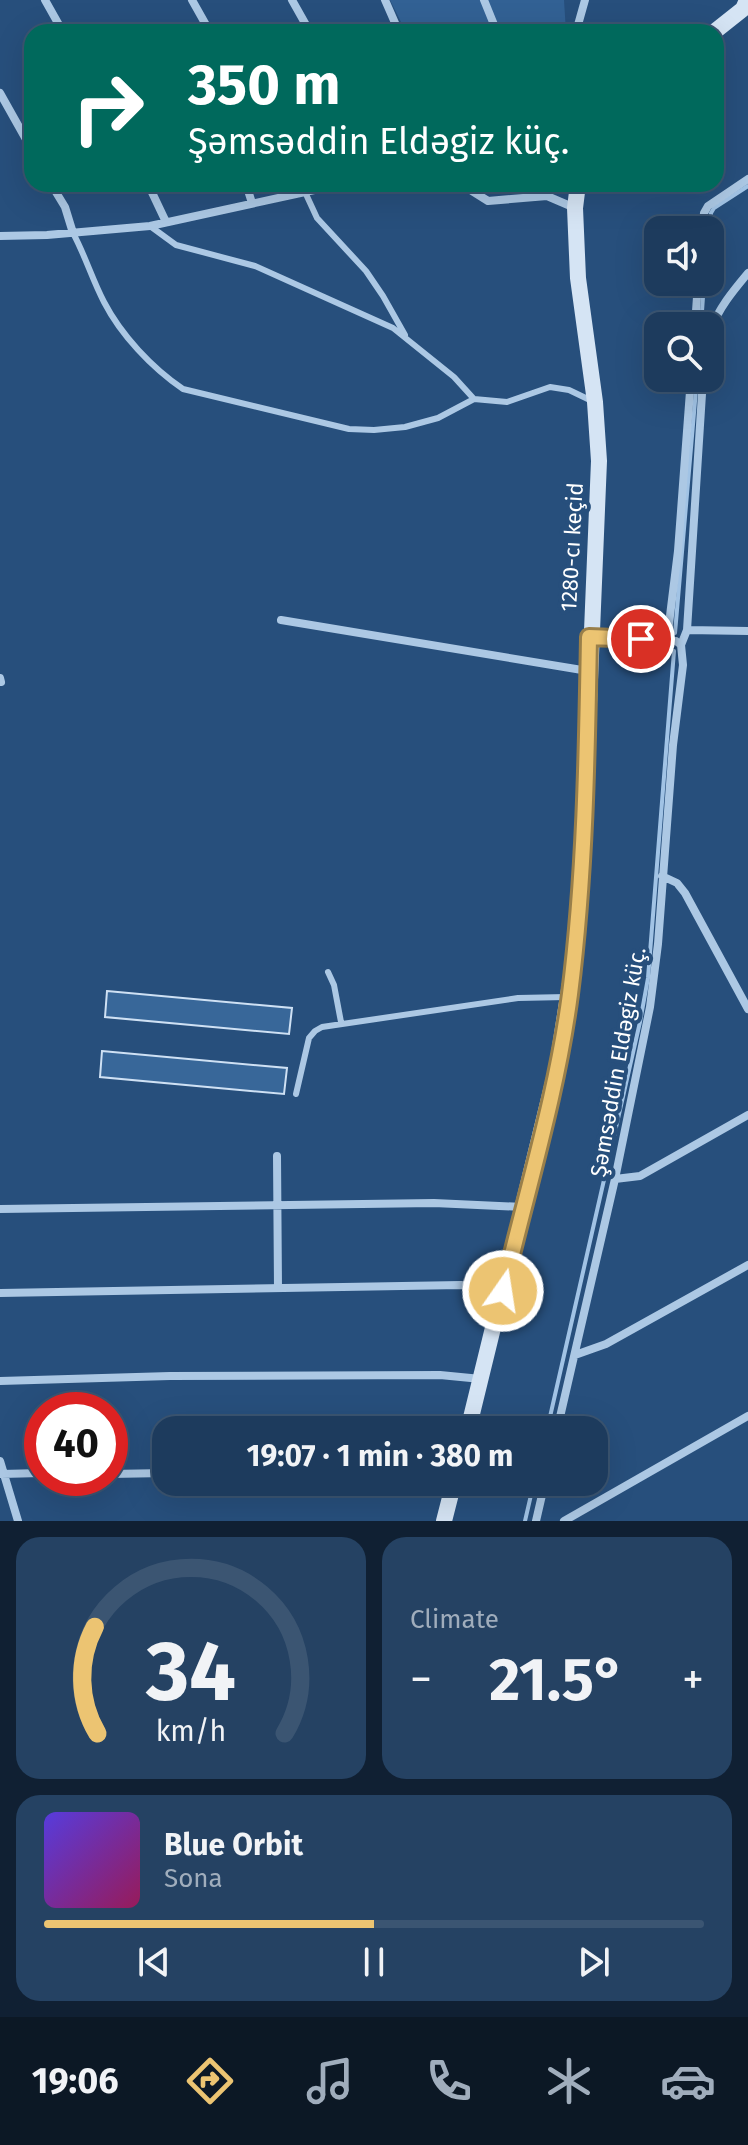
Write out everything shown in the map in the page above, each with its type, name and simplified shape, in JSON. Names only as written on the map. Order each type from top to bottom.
[{"type":"street","points":[[45,0],[58,24]]},
{"type":"street","points":[[192,0],[206,24]]},
{"type":"street","points":[[292,0],[306,24]]},
{"type":"street","points":[[385,0],[396,24]]},
{"type":"street","points":[[484,0],[494,24]]},
{"type":"street","points":[[578,24],[585,0]]},
{"type":"street","points":[[724,24],[746,6]]},
{"type":"street","points":[[0,93],[24,136]]},
{"type":"street","points":[[704,216],[708,206],[748,179]]},
{"type":"street","points":[[56,192],[65,207],[73,233]]},
{"type":"street","points":[[152,192],[166,222]]},
{"type":"street","points":[[249,192],[252,203]]},
{"type":"street","points":[[0,236],[150,226],[292,192]]},
{"type":"street","points":[[474,192],[488,201],[547,196],[575,208]]},
{"type":"street","name":"1280-cı keçid","points":[[472,1416],[557,1066],[576,945],[599,461],[595,402],[578,278],[577,192]]},
{"type":"street","points":[[717,312],[748,273]]},
{"type":"street","points":[[667,640],[678,551],[690,392]]},
{"type":"street","points":[[589,637],[667,640],[681,645],[687,630],[702,392]]},
{"type":"street","points":[[281,620],[588,671]]},
{"type":"street","points":[[687,630],[748,631]]},
{"type":"street","name":"Şəmsəddin Eldəgiz küç.","points":[[560,1416],[615,1179],[650,1007],[683,665],[681,645]]},
{"type":"street","points":[[662,876],[677,883],[685,893],[748,1009]]},
{"type":"street","points":[[615,1179],[640,1176],[748,1115]]},
{"type":"street","points":[[277,1156],[278,1288]]},
{"type":"street","points":[[0,1209],[434,1203],[523,1207]]},
{"type":"street","points":[[575,1355],[606,1344],[748,1265]]},
{"type":"street","points":[[0,1293],[461,1285],[503,1291]]},
{"type":"street","points":[[0,1381],[170,1376],[440,1375],[481,1379]]},
{"type":"street","points":[[564,1521],[748,1416]]},
{"type":"street","points":[[0,1461],[18,1521]]},
{"type":"street","points":[[2,1474],[24,1473]]},
{"type":"street","points":[[128,1474],[152,1473]]},
{"type":"street","points":[[444,1521],[450,1496]]},
{"type":"street","points":[[536,1521],[542,1496]]},
{"type":"lane","points":[[300,192],[317,218],[366,271],[406,337]]},
{"type":"lane","points":[[150,226],[176,245],[255,266],[381,322],[406,337],[454,377],[474,399]]},
{"type":"lane","points":[[73,233],[104,303],[117,323],[160,373],[183,389],[349,429],[374,430],[405,427],[438,418],[474,399],[507,402],[550,387],[569,390],[595,402]]},
{"type":"lane","points":[[328,972],[334,985],[341,1022]]},
{"type":"lane","points":[[296,1094],[309,1038],[322,1027],[518,998],[569,997]]},
{"type":"shaded area","points":[[390,0],[564,0],[566,24],[402,24]]},
{"type":"building","points":[[107,991],[292,1008],[289,1034],[105,1017]]},
{"type":"building","points":[[102,1051],[287,1068],[284,1094],[100,1077]]},
{"type":"waterway","points":[[711,216],[714,208],[748,186]]},
{"type":"waterway","points":[[702,312],[703,296]]},
{"type":"waterway","points":[[675,633],[696,392]]},
{"type":"waterway","points":[[550,1416],[648,978],[674,651]]},
{"type":"waterway","points":[[525,1521],[531,1496]]},
{"type":"route","points":[[503,1291],[557,1066],[576,945],[585,801],[589,637],[641,639]]}]
